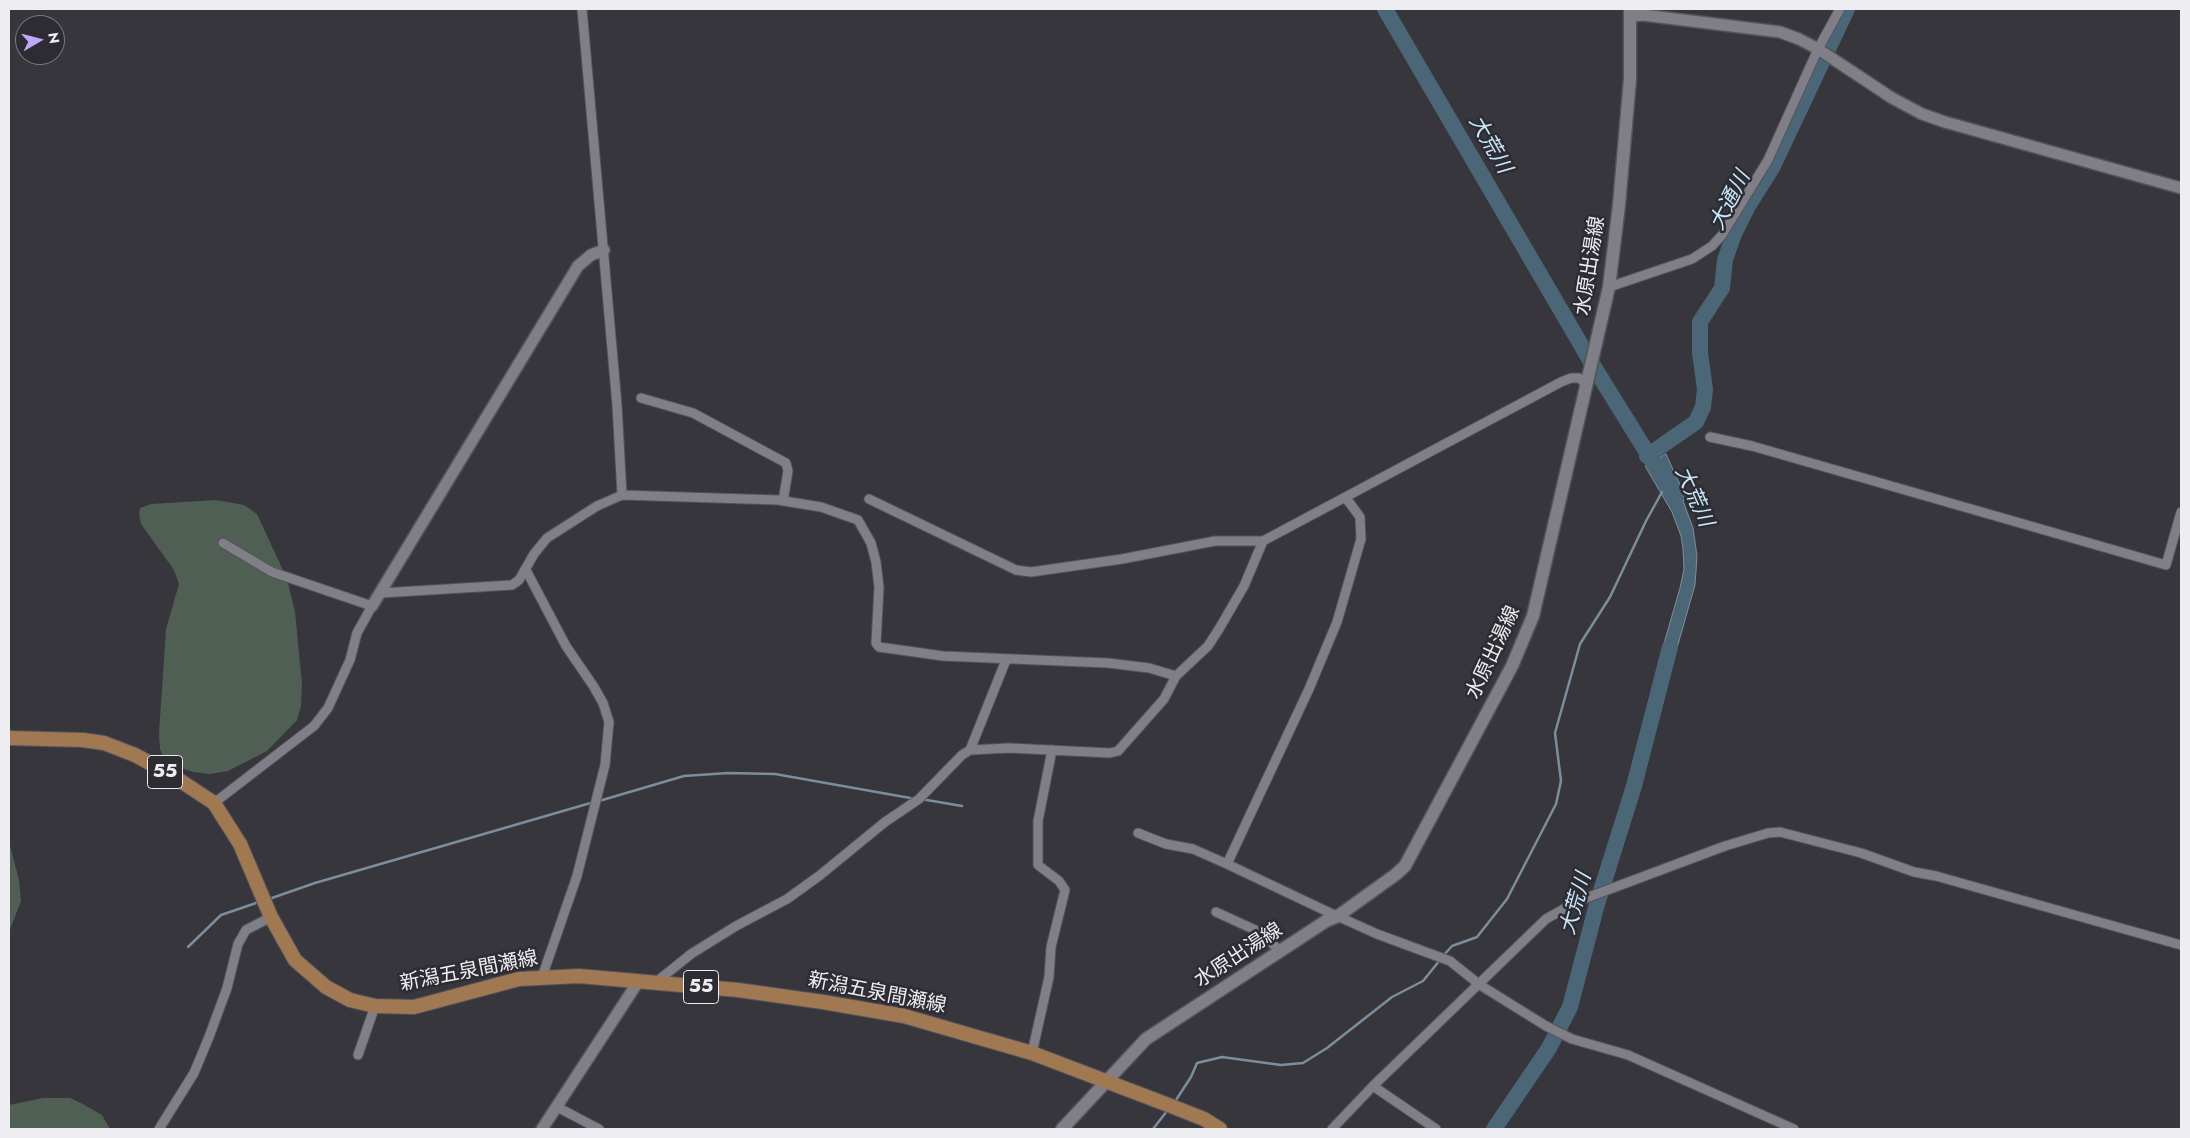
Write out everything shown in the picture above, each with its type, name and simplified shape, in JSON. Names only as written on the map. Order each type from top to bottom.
[{"type":"main road","name":"水原出湯線","points":[[1062,1129],[1146,1039],[1326,921],[1338,916],[1405,866],[1523,643],[1533,616],[1586,378],[1598,337],[1609,287],[1619,205],[1630,79],[1630,12]]},
{"type":"main road","name":"新潟五泉間瀬線","points":[[9,738],[83,740],[104,743],[135,755],[170,774],[214,804],[240,844],[267,906],[295,960],[326,987],[350,1000],[375,1006],[414,1007],[519,979],[579,976],[655,982],[823,1002],[904,1016],[1032,1053],[1204,1119],[1220,1129]]},
{"type":"street","points":[[582,9],[617,405],[622,495]]},
{"type":"street","points":[[1609,287],[1692,259],[1712,246],[1722,235],[1768,160],[1840,9]]},
{"type":"street","points":[[1630,12],[1780,32],[1799,39],[1892,98],[1922,114],[2181,188]]},
{"type":"street","points":[[214,804],[314,726],[328,708],[350,660],[357,634],[372,606],[578,266],[591,255],[604,250]]},
{"type":"street","points":[[868,499],[1016,570],[1031,572],[1112,560],[1216,541],[1263,541],[1561,382],[1571,378],[1586,378]]},
{"type":"street","points":[[641,398],[692,413],[786,463],[788,471],[783,501]]},
{"type":"street","points":[[1710,437],[1761,449],[2166,565],[2181,512]]},
{"type":"street","points":[[381,594],[512,586],[526,570],[534,554],[547,538],[597,506],[622,495],[783,501],[821,507],[858,520],[871,543],[876,562],[879,587],[876,643],[879,647],[943,656],[1108,663],[1149,668],[1176,676]]},
{"type":"street","points":[[1227,864],[1309,689],[1337,622],[1361,531],[1360,517],[1346,498]]},
{"type":"street","points":[[655,982],[691,954],[736,926],[787,899],[820,876],[885,822],[917,800],[962,755],[970,750],[1009,748],[1110,753],[1118,751],[1164,699],[1176,676],[1208,646],[1220,629],[1244,586],[1263,541]]},
{"type":"street","points":[[223,543],[272,572],[372,606]]},
{"type":"street","points":[[526,570],[566,646],[603,703],[609,722],[604,765],[577,876],[542,977]]},
{"type":"street","points":[[970,750],[1006,660]]},
{"type":"street","points":[[1032,1053],[1049,977],[1051,947],[1065,890],[1059,881],[1038,865],[1038,821],[1052,750]]},
{"type":"street","points":[[1332,1129],[1373,1086],[1480,985],[1546,919],[1578,901],[1621,887],[1725,846],[1768,833],[1780,832],[1861,853],[1914,872],[1936,876],[2181,945]]},
{"type":"street","points":[[1138,833],[1166,844],[1193,849],[1377,934],[1448,960],[1480,985],[1546,1026],[1572,1039],[1628,1056],[1794,1129]]},
{"type":"street","points":[[159,1129],[194,1073],[227,988],[238,944],[246,930],[267,906]]},
{"type":"street","points":[[1216,912],[1264,934],[1280,952]]},
{"type":"street","points":[[542,1129],[638,982]]},
{"type":"street","points":[[358,1055],[375,1006]]},
{"type":"street","points":[[1373,1086],[1436,1129]]},
{"type":"street","points":[[557,1107],[599,1129]]},
{"type":"green space","points":[[216,500],[244,505],[257,514],[287,579],[295,612],[302,684],[301,706],[297,720],[267,751],[228,771],[210,774],[193,772],[175,766],[164,760],[160,749],[159,733],[166,629],[179,584],[174,570],[141,524],[139,514],[140,508],[151,504]]},
{"type":"green space","points":[[9,842],[19,880],[21,901],[9,932]]},
{"type":"green space","points":[[43,1098],[70,1098],[81,1103],[102,1115],[110,1129],[9,1129],[9,1105]]},
{"type":"water","points":[[1666,454],[1686,498],[1683,501],[1693,528],[1697,556],[1695,585],[1671,669],[1658,664],[1680,588],[1684,569],[1683,549],[1681,536],[1672,512],[1645,466]]},
{"type":"waterway","name":"大荒川","points":[[1385,9],[1594,367],[1664,480]]},
{"type":"waterway","name":"大通川","points":[[1647,456],[1696,422],[1703,407],[1705,389],[1700,353],[1700,322],[1722,288],[1725,260],[1734,234],[1748,206],[1772,168],[1847,9]]},
{"type":"waterway","points":[[1443,956],[1452,946],[1477,937],[1507,899],[1556,804],[1561,781],[1555,733],[1580,644],[1610,597],[1662,492]]},
{"type":"waterway","name":"大荒川","points":[[1494,1129],[1549,1048],[1570,1007],[1597,904],[1634,786],[1670,647]]},
{"type":"waterway","points":[[599,801],[684,776],[728,773],[775,774],[916,799]]},
{"type":"waterway","points":[[921,799],[962,806]]},
{"type":"waterway","points":[[269,899],[315,883],[594,802]]},
{"type":"waterway","points":[[188,947],[221,915],[259,902]]},
{"type":"waterway","points":[[1174,1103],[1191,1077],[1197,1063],[1222,1057],[1281,1065],[1303,1063],[1327,1048],[1392,997],[1423,981],[1440,960]]},
{"type":"waterway","points":[[1153,1129],[1167,1111]]}]
